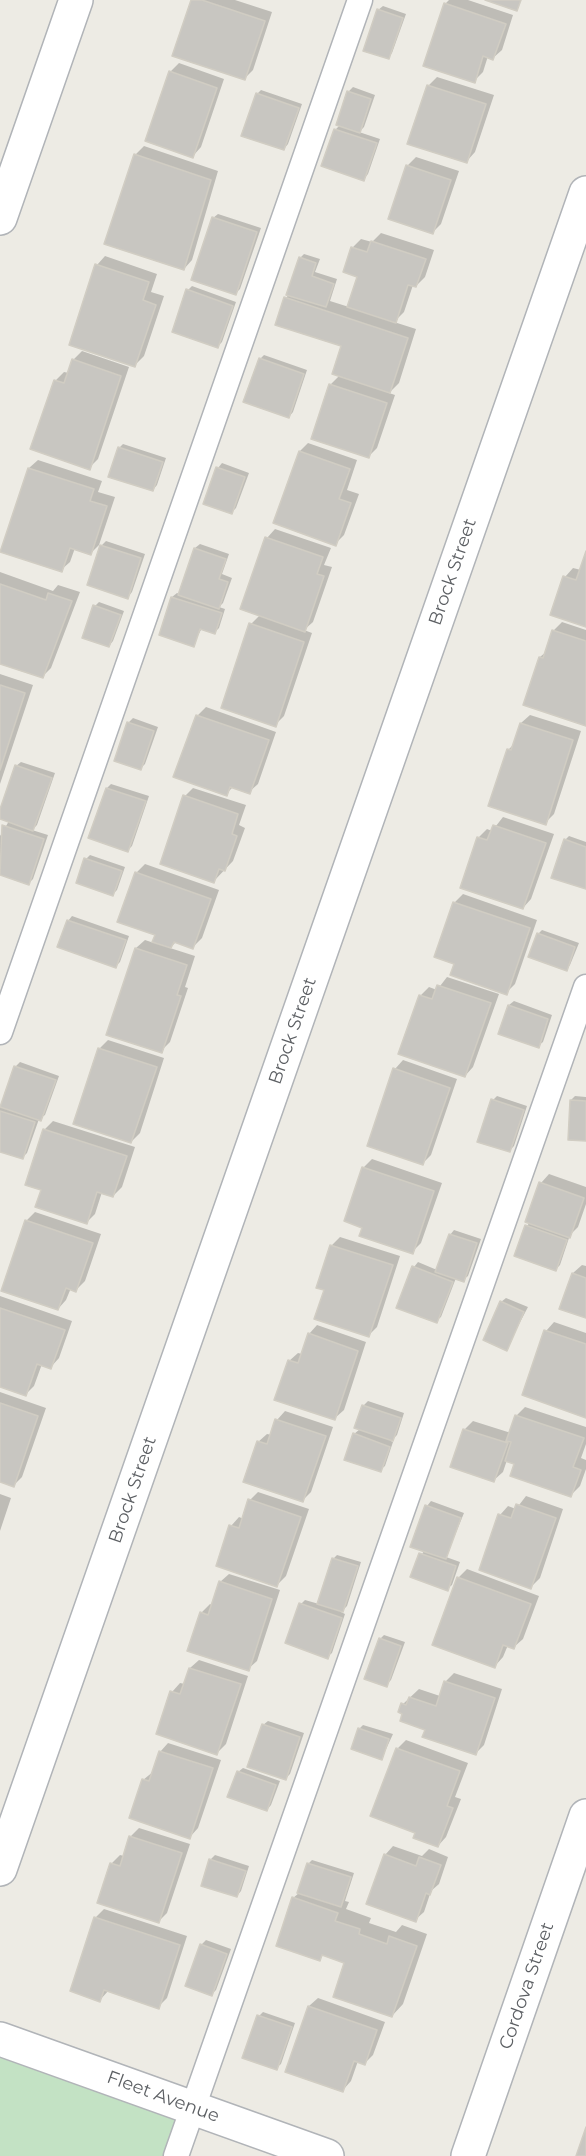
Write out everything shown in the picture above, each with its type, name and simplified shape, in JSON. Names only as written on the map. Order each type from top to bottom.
[{"type":"street","points":[[0,218],[76,0]]},
{"type":"street","name":"Brock Street","points":[[0,1869],[586,193]]},
{"type":"street","name":"Cordova Street","points":[[468,2156],[586,1816]]},
{"type":"street","name":"Fleet Avenue","points":[[0,2039],[327,2156]]},
{"type":"lane","points":[[0,1032],[360,0]]},
{"type":"lane","points":[[176,2156],[586,987]]},
{"type":"green space","points":[[0,2039],[194,2108],[176,2156],[0,2156]]},
{"type":"building","points":[[191,0],[202,0],[265,21],[245,80],[172,56]]},
{"type":"building","points":[[485,0],[521,0],[517,11]]},
{"type":"building","points":[[444,3],[506,24],[493,60],[483,56],[475,83],[423,66]]},
{"type":"building","points":[[377,9],[403,18],[389,59],[363,51]]},
{"type":"building","points":[[169,71],[217,88],[193,158],[145,141]]},
{"type":"building","points":[[427,85],[486,104],[467,163],[407,144]]},
{"type":"building","points":[[347,91],[371,99],[360,133],[336,125]]},
{"type":"building","points":[[256,93],[299,108],[284,150],[241,136]]},
{"type":"building","points":[[334,129],[377,143],[364,181],[321,166]]},
{"type":"building","points":[[134,154],[211,180],[184,270],[104,244]]},
{"type":"building","points":[[406,165],[451,180],[433,234],[388,219]]},
{"type":"building","points":[[212,217],[257,232],[236,295],[191,280]]},
{"type":"building","points":[[371,241],[426,259],[416,287],[408,285],[396,323],[347,307],[357,277],[343,272],[351,247],[367,252]]},
{"type":"building","points":[[299,257],[316,263],[312,276],[334,284],[326,307],[286,295]]},
{"type":"building","points":[[95,264],[149,282],[143,300],[156,305],[135,367],[69,345]]},
{"type":"building","points":[[186,289],[233,306],[218,348],[172,332]]},
{"type":"building","points":[[284,297],[408,338],[390,393],[332,374],[341,346],[275,325]]},
{"type":"building","points":[[259,358],[304,374],[289,418],[243,402]]},
{"type":"building","points":[[72,359],[121,376],[90,470],[30,449],[54,380],[64,383]]},
{"type":"building","points":[[329,384],[387,403],[369,458],[311,439]]},
{"type":"building","points":[[118,447],[163,462],[153,491],[108,477]]},
{"type":"building","points":[[299,451],[350,469],[339,499],[351,503],[336,546],[273,523]]},
{"type":"building","points":[[216,467],[245,477],[232,514],[203,504]]},
{"type":"building","points":[[28,468],[94,489],[90,501],[107,506],[91,555],[70,548],[62,572],[0,552]]},
{"type":"building","points":[[265,537],[323,557],[317,574],[324,576],[305,632],[240,609]]},
{"type":"building","points":[[100,545],[141,558],[128,599],[87,585]]},
{"type":"building","points":[[194,548],[226,559],[219,579],[228,582],[219,609],[178,595]]},
{"type":"building","points":[[586,551],[586,627],[550,615],[563,576],[576,580]]},
{"type":"building","points":[[0,584],[46,600],[48,593],[72,601],[43,678],[0,664]]},
{"type":"building","points":[[171,597],[222,613],[215,634],[200,629],[194,647],[159,635]]},
{"type":"building","points":[[93,605],[121,615],[109,647],[82,638]]},
{"type":"building","points":[[249,623],[304,642],[276,727],[221,708]]},
{"type":"building","points":[[552,630],[586,641],[586,726],[523,705],[539,657],[543,658]]},
{"type":"building","points":[[0,685],[25,693],[0,770]]},
{"type":"building","points":[[196,715],[269,740],[250,794],[230,787],[227,796],[173,777]]},
{"type":"building","points":[[127,722],[154,731],[141,770],[114,761]]},
{"type":"building","points":[[520,723],[573,740],[546,825],[488,806],[507,749],[511,750]]},
{"type":"building","points":[[15,765],[52,778],[33,831],[0,819],[0,809]]},
{"type":"building","points":[[106,788],[146,801],[128,852],[88,838]]},
{"type":"building","points":[[183,795],[238,814],[232,834],[237,836],[225,871],[219,869],[214,883],[160,864]]},
{"type":"building","points":[[2,825],[44,839],[29,885],[0,875]]},
{"type":"building","points":[[493,825],[546,843],[523,909],[460,888],[477,837],[487,840]]},
{"type":"building","points":[[564,839],[586,847],[586,889],[551,878]]},
{"type":"building","points":[[84,858],[122,871],[113,896],[76,883]]},
{"type":"building","points":[[135,872],[211,899],[193,949],[174,942],[171,948],[152,942],[155,935],[117,922]]},
{"type":"building","points":[[453,902],[530,928],[507,995],[450,975],[454,964],[434,957]]},
{"type":"building","points":[[67,920],[126,940],[116,968],[57,947]]},
{"type":"building","points":[[537,933],[575,947],[567,971],[528,957]]},
{"type":"building","points":[[135,948],[187,965],[177,995],[181,996],[162,1053],[106,1035]]},
{"type":"building","points":[[437,985],[491,1003],[465,1077],[398,1054],[419,995],[432,999]]},
{"type":"building","points":[[508,1005],[548,1019],[539,1048],[498,1034]]},
{"type":"building","points":[[98,1048],[157,1067],[131,1143],[73,1124]]},
{"type":"building","points":[[14,1066],[56,1080],[41,1121],[0,1107]]},
{"type":"building","points":[[393,1068],[450,1088],[423,1165],[367,1146]]},
{"type":"building","points":[[491,1099],[524,1110],[510,1152],[477,1142]]},
{"type":"building","points":[[570,1100],[586,1101],[586,1141],[568,1140]]},
{"type":"building","points":[[0,1111],[35,1122],[23,1159],[0,1152]]},
{"type":"building","points":[[43,1129],[127,1156],[113,1197],[97,1192],[87,1224],[35,1207],[41,1190],[25,1185]]},
{"type":"building","points":[[362,1167],[434,1191],[413,1254],[359,1236],[362,1228],[344,1221]]},
{"type":"building","points":[[539,1182],[584,1198],[570,1238],[525,1222]]},
{"type":"building","points":[[25,1220],[93,1243],[76,1292],[66,1288],[58,1310],[1,1291]]},
{"type":"building","points":[[525,1225],[567,1240],[556,1271],[514,1256]]},
{"type":"building","points":[[449,1234],[477,1243],[464,1282],[435,1272]]},
{"type":"building","points":[[330,1245],[393,1265],[369,1337],[314,1319],[324,1290],[316,1288]]},
{"type":"building","points":[[412,1266],[453,1282],[437,1323],[396,1308]]},
{"type":"building","points":[[572,1273],[586,1278],[586,1318],[559,1309]]},
{"type":"building","points":[[500,1301],[524,1312],[507,1351],[483,1340]]},
{"type":"building","points":[[0,1308],[65,1330],[51,1369],[37,1364],[26,1396],[0,1387]]},
{"type":"building","points":[[544,1330],[586,1344],[586,1418],[522,1395]]},
{"type":"building","points":[[308,1333],[358,1351],[335,1420],[274,1400],[288,1360],[298,1363]]},
{"type":"building","points":[[0,1403],[38,1416],[14,1487],[0,1482]]},
{"type":"building","points":[[362,1405],[401,1418],[393,1441],[354,1428]]},
{"type":"building","points":[[515,1415],[584,1438],[573,1467],[581,1470],[571,1497],[510,1476],[514,1464],[505,1461],[511,1442],[506,1441]]},
{"type":"building","points":[[275,1419],[326,1436],[303,1502],[243,1482],[257,1441],[267,1444]]},
{"type":"building","points":[[463,1429],[508,1443],[494,1482],[450,1467]]},
{"type":"building","points":[[353,1433],[390,1447],[381,1472],[344,1460]]},
{"type":"building","points":[[248,1499],[301,1517],[277,1587],[216,1566],[229,1525],[239,1528]]},
{"type":"building","points":[[516,1504],[556,1518],[531,1589],[479,1570],[498,1514],[511,1518]]},
{"type":"building","points":[[425,1505],[461,1518],[446,1559],[410,1547]]},
{"type":"building","points":[[419,1553],[456,1566],[448,1591],[410,1577]]},
{"type":"building","points":[[332,1558],[358,1566],[343,1612],[317,1604]]},
{"type":"building","points":[[457,1577],[531,1604],[514,1649],[503,1645],[495,1668],[432,1645]]},
{"type":"building","points":[[219,1581],[272,1599],[249,1671],[187,1651],[200,1612],[208,1615]]},
{"type":"building","points":[[299,1603],[342,1618],[328,1659],[285,1643]]},
{"type":"building","points":[[379,1638],[401,1646],[387,1687],[364,1679]]},
{"type":"building","points":[[189,1668],[241,1684],[217,1755],[156,1734],[170,1691],[180,1694]]},
{"type":"building","points":[[444,1681],[495,1698],[476,1755],[422,1737],[425,1730],[400,1721],[402,1714],[398,1712],[401,1703],[406,1705],[409,1697],[436,1706]]},
{"type":"building","points":[[262,1724],[300,1737],[286,1780],[247,1767]]},
{"type":"building","points":[[358,1728],[389,1739],[382,1760],[351,1749]]},
{"type":"building","points":[[396,1748],[460,1771],[447,1806],[453,1808],[438,1847],[413,1838],[415,1833],[370,1816]]},
{"type":"building","points":[[159,1751],[213,1768],[190,1839],[129,1818],[142,1779],[149,1781]]},
{"type":"building","points":[[237,1771],[276,1785],[267,1811],[227,1797]]},
{"type":"building","points":[[129,1836],[182,1853],[159,1923],[97,1903],[110,1863],[120,1866]]},
{"type":"building","points":[[384,1854],[416,1866],[419,1857],[441,1865],[430,1895],[426,1893],[416,1922],[366,1904]]},
{"type":"building","points":[[209,1859],[246,1871],[237,1897],[201,1886]]},
{"type":"building","points":[[307,1863],[351,1877],[341,1907],[297,1893]]},
{"type":"building","points":[[292,1897],[338,1913],[335,1921],[360,1929],[359,1934],[387,1944],[389,1936],[417,1946],[392,2017],[333,1997],[344,1963],[322,1955],[320,1961],[276,1946]]},
{"type":"building","points":[[94,1917],[180,1945],[159,2009],[104,1990],[100,2002],[70,1991]]},
{"type":"building","points":[[200,1944],[227,1954],[212,1996],[185,1986]]},
{"type":"building","points":[[308,2006],[377,2030],[365,2065],[354,2061],[343,2092],[285,2072]]},
{"type":"building","points":[[257,2015],[292,2027],[277,2070],[242,2058]]},
{"type":"building","points":[[586,2127],[586,2156],[576,2156]]}]
